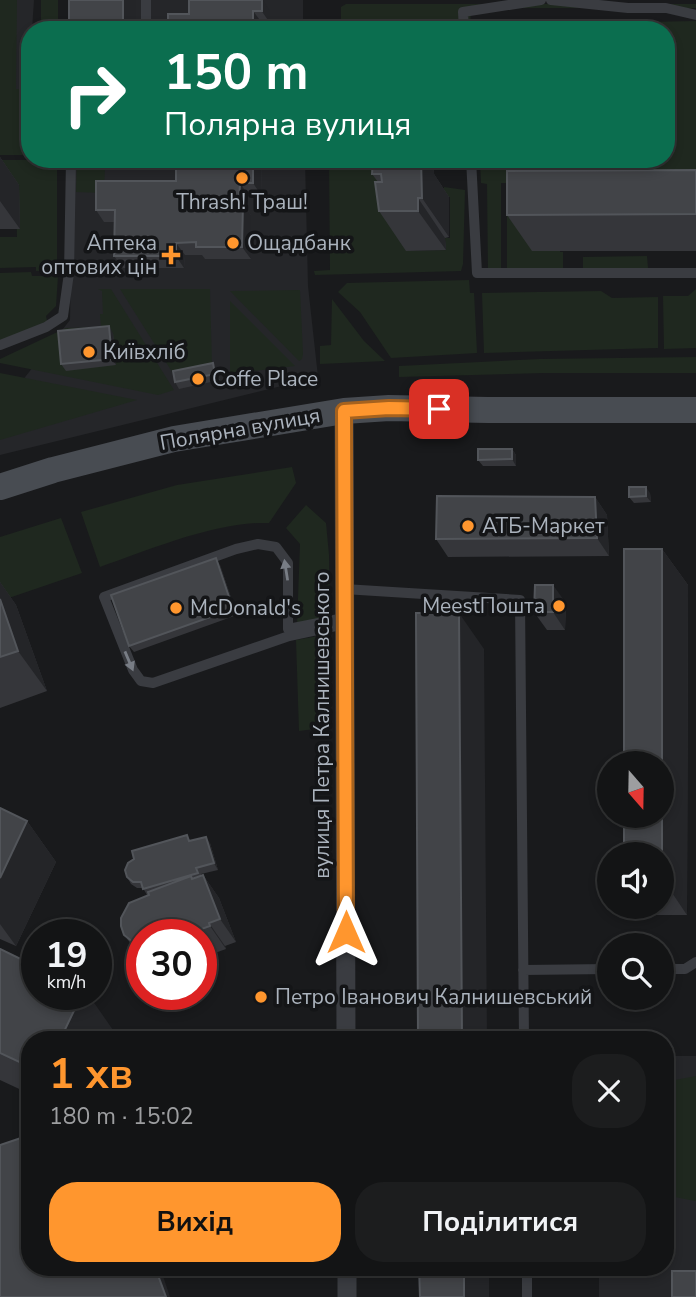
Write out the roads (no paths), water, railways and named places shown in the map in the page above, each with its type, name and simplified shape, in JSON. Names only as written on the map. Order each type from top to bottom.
[{"type":"main road","name":"Полярна вулиця","points":[[0,487],[53,470],[174,439],[344,411],[389,408],[696,410]]},
{"type":"street","name":"вулиця Петра Калнишевського","points":[[344,411],[346,1031]]},
{"type":"street","points":[[347,1276],[347,1297]]},
{"type":"lane","points":[[146,0],[146,21]]},
{"type":"lane","points":[[464,21],[463,12],[541,0]]},
{"type":"lane","points":[[551,0],[628,8],[666,8],[696,15]]},
{"type":"lane","points":[[0,345],[46,327],[63,316],[69,273],[71,168]]},
{"type":"lane","points":[[471,168],[477,273],[696,273]]},
{"type":"lane","points":[[258,544],[276,547],[288,563],[288,629],[344,621],[289,636],[153,683],[141,681],[133,670],[104,597],[236,549],[258,544]]},
{"type":"lane","points":[[344,589],[520,600],[524,1031]]},
{"type":"lane","points":[[674,969],[685,969],[696,962]]},
{"type":"lane","points":[[523,970],[597,970]]},
{"type":"lane","points":[[527,1276],[527,1297]]},
{"type":"place","name":"Thrash! Траш!","points":[[242,178]]},
{"type":"place","name":"Ощадбанк","points":[[233,243]]},
{"type":"place","name":"Аптека оптових цін","points":[[171,255]]},
{"type":"place","name":"Київхліб","points":[[89,352]]},
{"type":"place","name":"Coffe Place","points":[[198,379]]},
{"type":"place","name":"АТБ-Маркет","points":[[468,526]]},
{"type":"place","name":"MeestПошта","points":[[559,606]]},
{"type":"place","name":"McDonald's","points":[[176,608]]},
{"type":"place","name":"Петро Іванович Калнишевський","points":[[261,997]]}]
